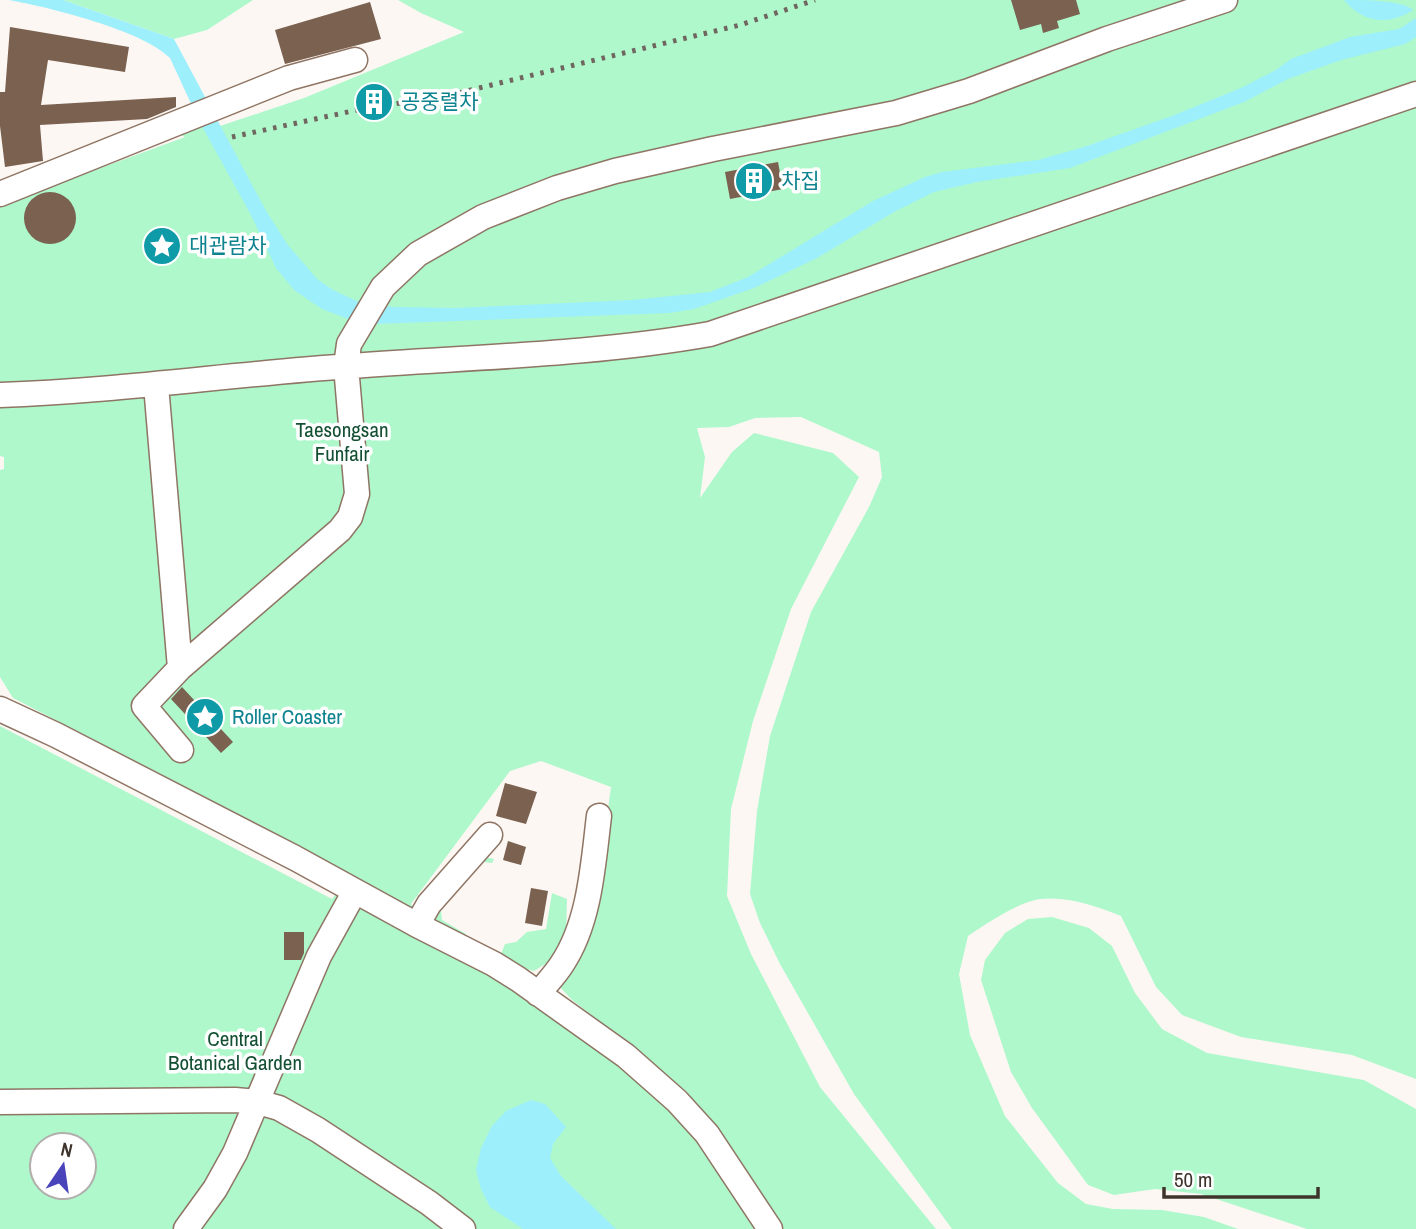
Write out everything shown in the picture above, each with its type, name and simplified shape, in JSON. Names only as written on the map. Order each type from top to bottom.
[{"type":"street","points":[[181,750],[144,706],[180,668],[340,530],[350,517],[356,494],[346,366],[349,344],[383,287],[418,254],[483,217],[557,188],[713,149],[896,113],[969,91],[1107,39],[1225,0]]},
{"type":"street","points":[[0,194],[289,78],[355,60]]},
{"type":"street","points":[[0,395],[156,385],[346,366],[630,345],[710,334],[1416,94]]},
{"type":"street","points":[[156,385],[180,668]]},
{"type":"street","points":[[0,709],[92,753],[494,964],[626,1056],[677,1101],[706,1134],[770,1229]]},
{"type":"street","points":[[538,994],[562,964],[579,929],[590,881],[599,816]]},
{"type":"street","points":[[417,925],[429,904],[490,835]]},
{"type":"street","points":[[186,1229],[227,1168],[258,1102],[319,956],[355,891]]},
{"type":"street","points":[[0,1102],[258,1102],[279,1108],[318,1130],[429,1203],[463,1229]]},
{"type":"green space","points":[[63,0],[253,0],[207,30],[174,39]]},
{"type":"green space","points":[[398,0],[1416,0],[1416,1079],[1352,1055],[1241,1037],[1182,1015],[1156,987],[1121,916],[1082,903],[1041,899],[1003,914],[968,936],[959,974],[970,1035],[1005,1116],[1058,1183],[1086,1204],[1113,1209],[1162,1210],[1204,1217],[1238,1229],[952,1229],[854,1094],[780,964],[760,923],[750,894],[757,811],[770,736],[811,612],[869,507],[882,477],[879,452],[801,417],[755,418],[729,427],[697,428],[705,457],[700,498],[732,452],[754,433],[833,453],[859,477],[791,609],[753,721],[731,809],[727,896],[751,954],[820,1087],[936,1229],[783,1229],[687,1092],[571,999],[559,986],[593,917],[611,787],[541,761],[510,771],[411,904],[428,924],[491,976],[608,1057],[680,1115],[760,1229],[0,1229],[0,726],[332,899],[349,876],[279,835],[13,698],[0,677],[0,470],[4,469],[4,457],[0,456],[0,205],[185,137],[179,134],[199,120],[205,131],[304,98],[464,32]]},
{"type":"green space","points":[[476,855],[494,859],[492,863],[475,861],[441,910],[442,920],[466,934],[464,938],[433,922],[430,911]]},
{"type":"green space","points":[[552,893],[567,899],[566,938],[555,958],[534,971],[519,967],[501,954],[505,944],[516,942],[527,932],[546,929]]},
{"type":"green space","points":[[1052,917],[1089,928],[1112,946],[1135,993],[1162,1029],[1207,1053],[1364,1080],[1416,1109],[1416,1229],[1307,1229],[1201,1194],[1155,1189],[1114,1195],[1088,1185],[1032,1108],[1011,1072],[981,980],[985,960],[1005,933],[1028,919]]},
{"type":"water","points":[[9,0],[63,0],[174,39],[265,209],[287,244],[317,279],[333,290],[361,303],[394,307],[456,308],[632,300],[710,292],[748,277],[873,201],[925,177],[942,172],[1038,160],[1084,147],[1241,88],[1291,59],[1350,37],[1399,29],[1416,18],[1416,37],[1405,44],[1341,60],[1288,79],[1244,102],[1070,168],[977,182],[934,192],[894,212],[817,258],[754,288],[694,309],[669,313],[374,324],[351,320],[322,309],[294,290],[276,268],[251,215],[199,121],[170,58],[139,38],[117,29],[70,14]]},
{"type":"water","points":[[1344,0],[1391,2],[1413,10],[1394,18],[1376,20],[1359,14]]},
{"type":"water","points":[[531,1100],[545,1104],[566,1127],[553,1144],[550,1158],[561,1176],[616,1229],[523,1229],[490,1207],[476,1170],[481,1148],[492,1126],[506,1111]]},
{"type":"building","points":[[1011,0],[1076,0],[1080,14],[1057,21],[1059,28],[1043,33],[1041,24],[1020,30]]},
{"type":"building","points":[[370,2],[381,39],[285,64],[275,30]]},
{"type":"building","points":[[10,27],[129,47],[125,72],[48,60],[41,105],[176,97],[176,107],[147,119],[40,125],[43,161],[5,167],[0,126],[0,92],[5,92]]},
{"type":"building","name":"차집","points":[[778,162],[783,189],[730,199],[725,172]]},
{"type":"building","points":[[50,192],[60,194],[68,200],[74,208],[74,228],[68,236],[60,242],[50,244],[40,242],[32,236],[26,228],[24,218],[26,208],[32,200],[40,194]]},
{"type":"building","points":[[182,687],[233,742],[221,753],[171,699]]},
{"type":"building","points":[[505,783],[537,792],[526,824],[496,816]]},
{"type":"building","points":[[508,841],[526,847],[521,865],[503,860]]},
{"type":"building","points":[[531,888],[548,891],[542,926],[525,923]]},
{"type":"building","points":[[284,932],[304,932],[304,953],[301,960],[284,960]]},
{"type":"railway","points":[[232,137],[357,110],[450,95],[740,25],[815,0]]},
{"type":"place","name":"공중렬차","points":[[374,102]]},
{"type":"place","name":"차집","points":[[754,181]]},
{"type":"place","name":"대관람차","points":[[162,246]]},
{"type":"place","name":"Roller Coaster","points":[[205,717]]},
{"type":"park label","name":"Taesongsan Funfair","points":[[342,442]]},
{"type":"park label","name":"Central Botanical Garden","points":[[235,1051]]}]
